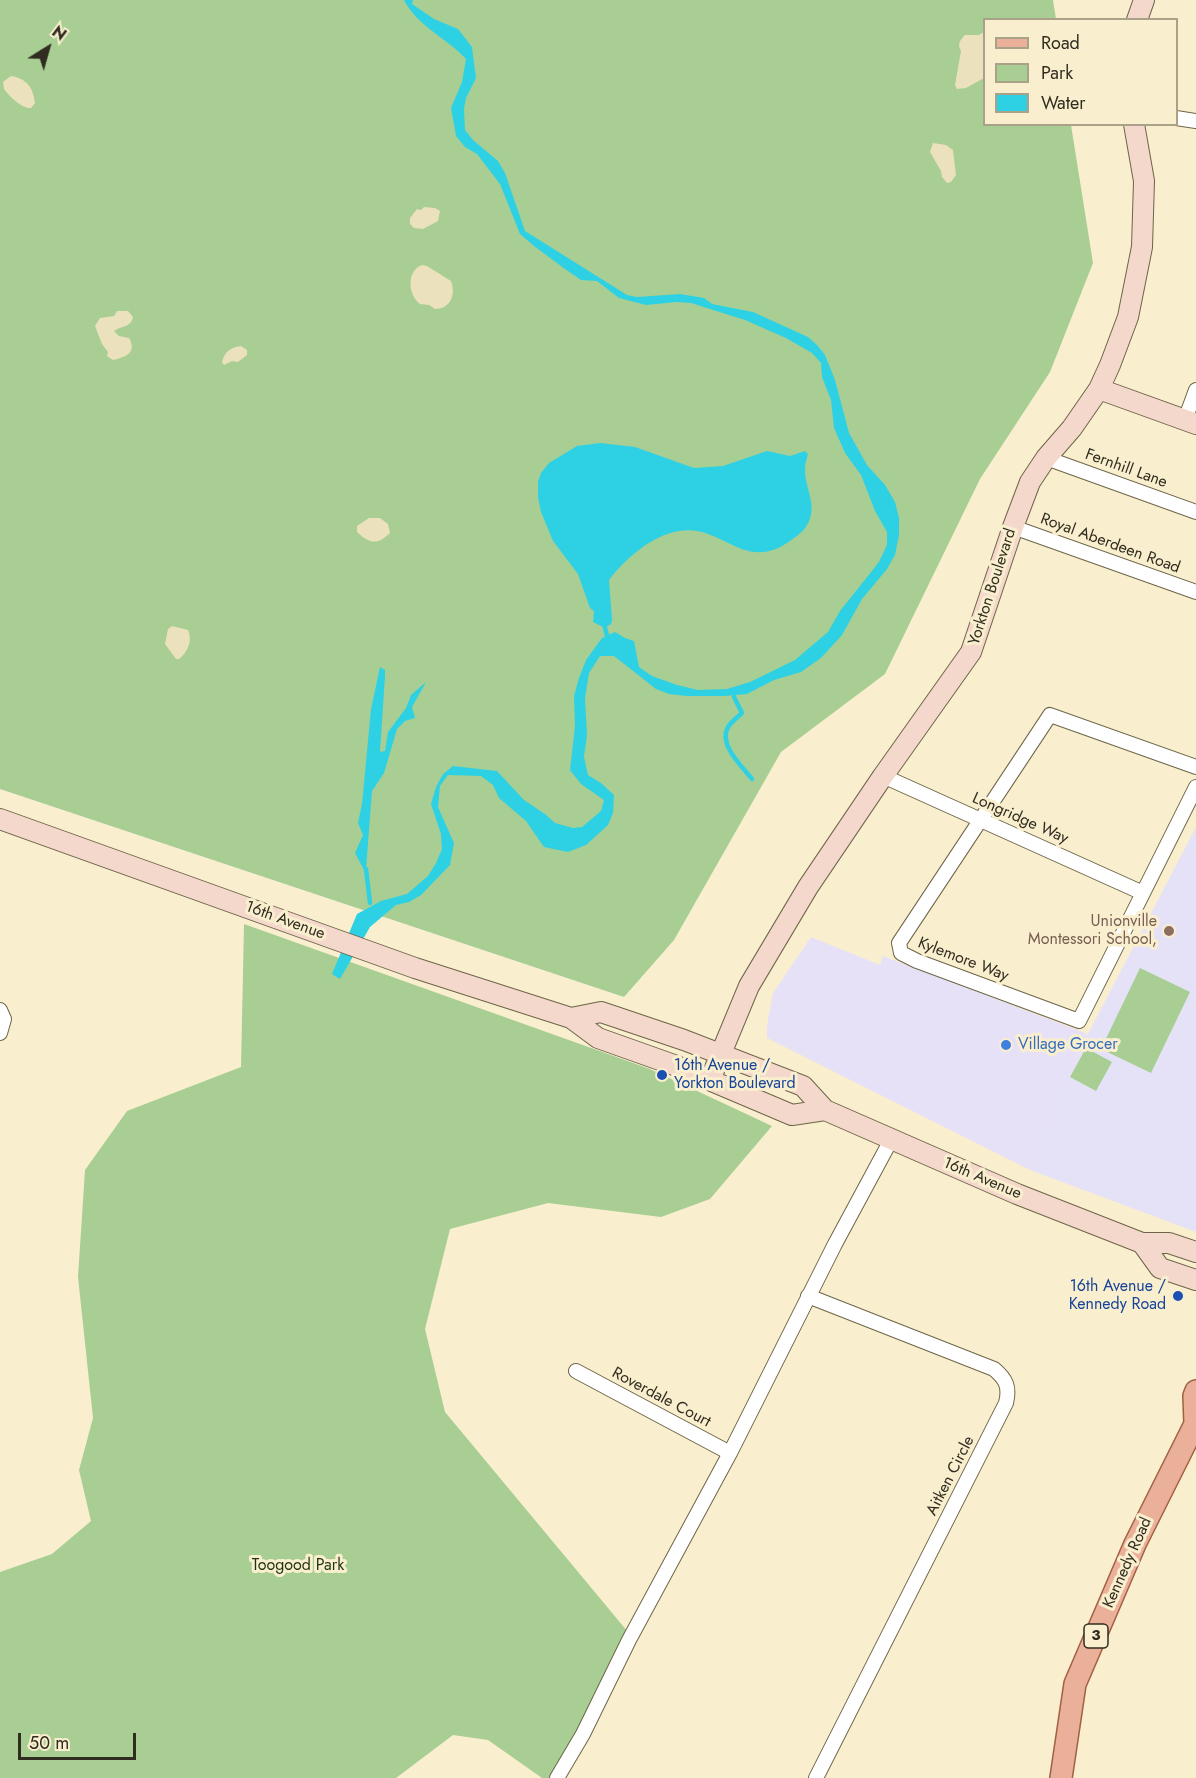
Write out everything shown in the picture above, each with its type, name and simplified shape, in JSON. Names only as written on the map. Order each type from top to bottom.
[{"type":"main road","points":[[1138,18],[1144,0]]},
{"type":"main road","name":"Yorkton Boulevard","points":[[710,1080],[749,986],[808,887],[971,652],[1030,482],[1099,389],[1128,317],[1142,247],[1144,181],[1134,126]]},
{"type":"main road","points":[[1099,389],[1190,422]]},
{"type":"main road","name":"16th Avenue","points":[[0,819],[384,957],[571,1018],[598,1038],[674,1065],[792,1115],[825,1110]]},
{"type":"main road","name":"16th Avenue","points":[[571,1018],[601,1012],[721,1054],[803,1086],[825,1110],[1017,1194],[1142,1243],[1169,1243],[1196,1252]]},
{"type":"main road","points":[[1142,1243],[1160,1268],[1196,1280]]},
{"type":"main road","name":"Kennedy Road","points":[[1061,1778],[1075,1684],[1135,1544],[1196,1424],[1194,1396],[1196,1391]]},
{"type":"street","points":[[1178,118],[1196,121]]},
{"type":"street","points":[[1190,422],[1196,390]]},
{"type":"street","name":"Fernhill Lane","points":[[1046,458],[1196,512]]},
{"type":"street","name":"Royal Aberdeen Road","points":[[1013,526],[1196,592]]},
{"type":"street","name":"Kylemore Way","points":[[1196,767],[1050,715],[899,943],[901,953],[1079,1021],[1196,787]]},
{"type":"street","name":"Longridge Way","points":[[883,776],[1143,893]]},
{"type":"street","points":[[0,1010],[4,1019],[0,1034]]},
{"type":"street","points":[[557,1778],[583,1734],[629,1640],[730,1453],[834,1244],[891,1140]]},
{"type":"street","name":"Aitken Circle","points":[[808,1296],[994,1369],[1005,1378],[1008,1393],[1006,1403],[816,1778]]},
{"type":"street","name":"Roverdale Court","points":[[576,1371],[730,1453]]},
{"type":"shaded area","name":"Unionville Montessori School,","points":[[1196,827],[1196,1232],[1030,1170],[1088,1034]]},
{"type":"shaded area","points":[[811,937],[880,965],[883,956],[1088,1034],[1030,1170],[767,1038],[773,993]]},
{"type":"green space","points":[[0,0],[1053,0],[1056,18],[983,18],[983,126],[1071,126],[1093,263],[1050,372],[980,479],[885,674],[781,752],[674,940],[624,997],[0,789]]},
{"type":"green space","name":"Toogood Park","points":[[244,924],[650,1069],[772,1126],[710,1199],[661,1217],[548,1203],[450,1229],[425,1329],[445,1412],[633,1638],[560,1778],[542,1778],[488,1740],[453,1735],[396,1778],[0,1778],[0,1572],[52,1554],[91,1521],[79,1470],[93,1418],[78,1277],[85,1170],[127,1111],[241,1067]]},
{"type":"green space","points":[[1140,968],[1190,992],[1151,1073],[1101,1049]]},
{"type":"green space","points":[[1086,1048],[1112,1062],[1096,1091],[1070,1077]]},
{"type":"sand","points":[[983,33],[983,79],[966,88],[957,89],[955,85],[961,51],[960,40],[965,35],[979,35]]},
{"type":"sand","points":[[11,76],[21,79],[31,88],[35,103],[31,108],[20,104],[4,89],[3,82]]},
{"type":"sand","points":[[933,143],[946,145],[953,150],[956,175],[951,182],[947,183],[942,177],[930,152]]},
{"type":"sand","points":[[424,207],[440,211],[438,221],[423,229],[414,228],[410,224],[410,218],[417,209],[421,210]]},
{"type":"sand","points":[[422,265],[451,281],[452,296],[445,306],[435,309],[429,305],[420,304],[413,295],[411,278],[413,272]]},
{"type":"sand","points":[[117,311],[128,311],[133,317],[128,325],[114,331],[119,336],[129,338],[132,347],[129,353],[113,360],[107,356],[108,352],[95,326],[100,318],[114,316]]},
{"type":"sand","points":[[241,346],[247,350],[247,355],[238,362],[232,361],[224,365],[222,362],[226,353]]},
{"type":"sand","points":[[369,518],[380,518],[388,524],[390,533],[377,541],[369,541],[361,536],[357,532],[357,526]]},
{"type":"sand","points":[[172,626],[188,630],[190,638],[188,646],[179,659],[176,659],[165,644],[168,629]]},
{"type":"water","points":[[404,0],[413,0],[412,4],[434,19],[458,29],[472,47],[476,78],[466,98],[465,130],[473,140],[498,161],[505,173],[525,231],[627,295],[637,297],[680,294],[704,298],[712,304],[753,312],[808,337],[817,345],[825,355],[835,380],[849,433],[867,465],[885,485],[895,502],[899,518],[899,535],[895,555],[887,569],[862,599],[842,635],[821,658],[801,672],[774,680],[747,694],[687,696],[669,694],[656,689],[614,656],[600,656],[589,673],[585,698],[587,735],[584,757],[588,775],[614,795],[613,813],[608,825],[586,845],[568,852],[544,847],[526,821],[499,798],[493,785],[481,776],[448,775],[440,786],[438,807],[454,843],[450,865],[421,895],[409,902],[396,905],[370,927],[340,979],[332,974],[357,914],[381,901],[407,894],[428,876],[436,863],[442,849],[441,834],[431,804],[443,774],[453,766],[497,771],[524,800],[555,823],[573,828],[582,827],[601,811],[604,800],[581,784],[570,770],[575,726],[574,696],[586,660],[602,638],[615,632],[634,641],[639,667],[652,676],[677,685],[698,690],[727,689],[750,682],[795,660],[828,632],[840,611],[879,562],[887,545],[887,532],[875,511],[861,475],[845,453],[834,428],[831,400],[822,377],[821,363],[812,353],[786,338],[745,320],[691,303],[646,305],[619,298],[597,281],[581,280],[520,234],[500,184],[477,154],[465,147],[456,136],[451,108],[462,82],[466,59],[417,18]]},
{"type":"water","points":[[600,443],[635,447],[694,468],[723,466],[767,451],[790,456],[805,451],[808,454],[805,475],[812,508],[809,521],[803,530],[790,541],[774,550],[759,552],[746,550],[694,530],[669,533],[659,537],[631,556],[609,580],[612,620],[611,624],[605,628],[593,622],[594,611],[590,608],[578,574],[553,541],[541,512],[538,497],[538,482],[541,473],[549,463],[577,446]]},
{"type":"water","points":[[380,667],[385,670],[385,676],[380,752],[385,751],[388,732],[406,708],[411,695],[426,682],[412,707],[415,718],[405,721],[397,729],[384,773],[372,791],[366,869],[364,870],[355,853],[363,835],[358,823],[362,804],[371,709]]},
{"type":"waterway","points":[[605,628],[608,639]]},
{"type":"waterway","points":[[734,697],[742,713],[728,727],[726,741],[732,755],[752,779]]},
{"type":"waterway","points":[[366,869],[370,903]]},
{"type":"place","name":"Unionville Montessori School,","points":[[1169,931]]},
{"type":"place","name":"Village Grocer","points":[[1006,1045]]},
{"type":"place","name":"16th Avenue / Yorkton Boulevard","points":[[662,1075]]},
{"type":"place","name":"16th Avenue / Kennedy Road","points":[[1178,1296]]}]
